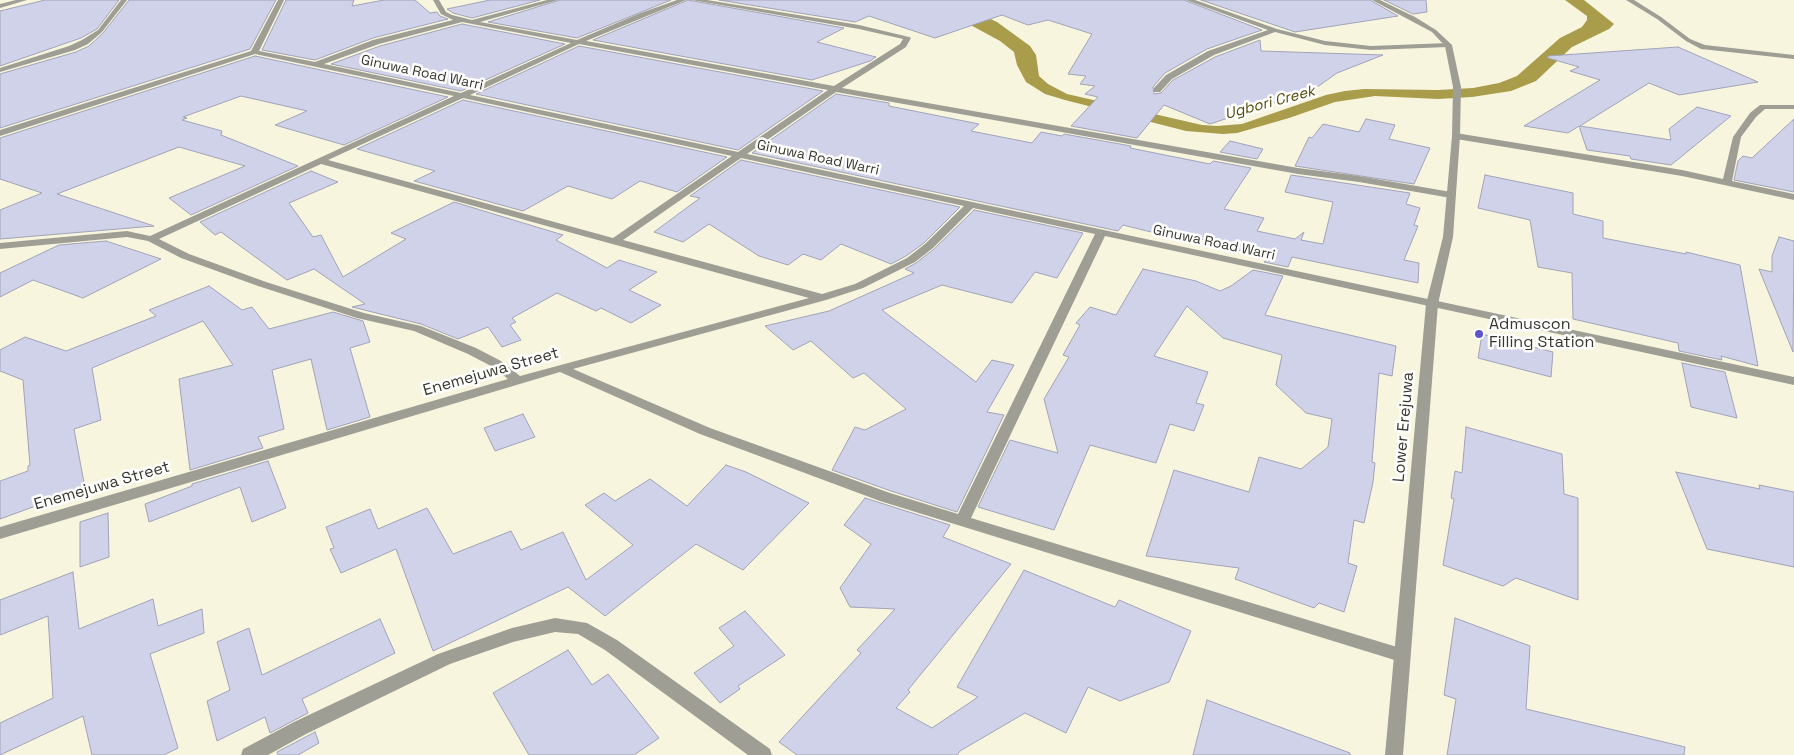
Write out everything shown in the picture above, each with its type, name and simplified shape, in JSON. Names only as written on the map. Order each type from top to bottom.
[{"type":"street","points":[[0,6],[24,0]]},
{"type":"street","points":[[0,70],[72,48],[85,42],[100,32],[124,0]]},
{"type":"street","points":[[0,133],[255,52],[281,0]]},
{"type":"street","points":[[436,0],[443,13],[460,20],[835,89],[1238,159],[1298,172],[1359,179],[1451,195]]},
{"type":"street","points":[[472,22],[555,0]]},
{"type":"street","points":[[151,238],[580,41],[683,0]]},
{"type":"street","points":[[615,241],[903,44],[907,38],[878,30],[694,0]]},
{"type":"street","points":[[1189,0],[1275,30],[1325,43],[1363,47],[1448,45]]},
{"type":"street","points":[[1375,0],[1413,18],[1434,31],[1448,45]]},
{"type":"street","points":[[1629,0],[1659,18],[1688,40],[1704,47],[1794,58]]},
{"type":"street","points":[[316,64],[376,42],[460,20]]},
{"type":"street","points":[[1157,90],[1170,77],[1211,53],[1275,30]]},
{"type":"street","name":"Lower Erejuwa","points":[[1394,755],[1432,304],[1448,237],[1456,136],[1457,88],[1448,45]]},
{"type":"street","name":"Ginuwa Road Warri","points":[[255,52],[1794,381]]},
{"type":"street","points":[[1727,182],[1737,137],[1753,115],[1763,107],[1794,107]]},
{"type":"street","points":[[1456,136],[1612,160],[1794,197]]},
{"type":"street","points":[[320,161],[822,298]]},
{"type":"street","name":"Enemejuwa Street","points":[[0,533],[561,368],[822,298],[859,286],[891,272],[911,260],[929,246],[970,205]]},
{"type":"street","points":[[962,521],[1101,233]]},
{"type":"street","points":[[0,246],[127,234],[151,238],[185,256],[262,284],[361,316],[417,328],[472,351],[497,364],[518,382]]},
{"type":"street","points":[[561,368],[705,431],[885,498],[1401,655]]},
{"type":"street","points":[[250,755],[300,728],[444,659],[512,635],[555,624],[581,628],[611,645],[763,755]]},
{"type":"shaded area","points":[[1565,0],[1584,0],[1614,24],[1609,29],[1572,47],[1536,81],[1511,91],[1472,97],[1438,99],[1375,96],[1335,102],[1237,133],[1223,134],[1186,131],[1045,94],[1026,82],[1017,65],[1014,52],[1000,41],[941,9],[973,11],[997,22],[1030,46],[1036,55],[1039,76],[1048,84],[1067,94],[1202,125],[1217,126],[1242,124],[1326,95],[1345,91],[1364,89],[1438,90],[1473,88],[1499,83],[1517,76],[1560,38],[1582,27],[1587,20],[1587,16]]},
{"type":"building","points":[[45,0],[119,0],[97,29],[81,38],[0,66],[0,11]]},
{"type":"building","points":[[129,0],[276,0],[250,49],[0,128],[0,74],[76,52],[89,46],[103,33]]},
{"type":"building","points":[[286,0],[354,0],[352,6],[384,0],[415,0],[430,13],[437,12],[440,16],[448,19],[373,38],[315,60],[262,50]]},
{"type":"building","points":[[490,0],[540,0],[472,18],[453,13],[447,9]]},
{"type":"building","points":[[560,0],[671,0],[577,38],[488,22]]},
{"type":"building","points":[[688,0],[844,28],[817,42],[876,57],[870,61],[812,80],[593,40]]},
{"type":"building","points":[[719,0],[1184,0],[1262,30],[1207,49],[1165,73],[1153,87],[1154,94],[1161,93],[1173,80],[1215,57],[1260,40],[1261,51],[1383,55],[1337,73],[1313,90],[1301,91],[1283,100],[1210,124],[1164,105],[1137,138],[1071,126],[1098,97],[1085,94],[1095,86],[1080,84],[1086,76],[1068,74],[1092,34],[1048,20],[1028,25],[1002,15],[935,38],[869,16],[855,22]]},
{"type":"building","points":[[1201,0],[1370,0],[1398,16],[1295,32]]},
{"type":"building","points":[[1384,0],[1426,0],[1427,12],[1413,14]]},
{"type":"building","points":[[462,24],[565,44],[461,91],[331,64],[380,46]]},
{"type":"building","points":[[579,46],[823,91],[738,150],[476,94]]},
{"type":"building","points":[[1678,47],[1758,82],[1679,95],[1649,83],[1580,126],[1671,140],[1669,129],[1697,107],[1731,116],[1671,165],[1631,159],[1630,156],[1587,150],[1579,126],[1568,133],[1524,126],[1600,80],[1570,71],[1579,67],[1548,58],[1548,56]]},
{"type":"building","points":[[255,56],[448,97],[344,145],[275,125],[307,111],[241,96],[183,117],[187,118],[182,120],[222,131],[221,135],[298,166],[191,215],[169,198],[245,166],[179,147],[57,194],[154,226],[0,239],[0,210],[42,193],[0,179],[0,138]]},
{"type":"building","points":[[836,94],[889,103],[889,106],[979,124],[971,131],[1032,143],[1041,132],[1062,136],[1064,134],[1131,146],[1130,148],[1210,164],[1213,161],[1251,168],[1224,209],[1264,218],[1257,231],[1295,239],[1304,232],[1301,240],[1323,244],[1333,202],[1285,192],[1291,175],[1410,193],[1406,204],[1420,208],[1414,225],[1418,226],[1404,260],[1419,263],[1418,283],[1292,257],[1288,267],[1264,262],[1270,258],[1213,244],[1214,242],[1152,229],[1151,232],[1123,225],[1118,231],[752,153]]},
{"type":"building","points":[[463,100],[727,157],[677,192],[640,181],[612,199],[568,186],[523,211],[414,181],[435,171],[357,149]]},
{"type":"building","points":[[1366,119],[1395,125],[1389,139],[1430,148],[1414,184],[1295,166],[1309,137],[1312,138],[1323,124],[1359,132]]},
{"type":"building","points":[[1794,119],[1794,192],[1734,180],[1738,161],[1743,156],[1752,158]]},
{"type":"building","points":[[1230,141],[1263,149],[1257,159],[1220,152]]},
{"type":"building","points":[[741,160],[960,207],[924,243],[891,264],[841,244],[821,260],[803,254],[788,265],[759,256],[709,224],[683,242],[654,232],[700,198],[690,196]]},
{"type":"building","points":[[311,171],[338,182],[289,203],[313,237],[321,235],[343,277],[406,239],[391,233],[454,202],[563,235],[556,240],[607,268],[619,260],[657,272],[629,290],[661,305],[631,323],[601,308],[596,311],[557,293],[512,318],[516,322],[510,325],[521,340],[502,347],[488,327],[458,339],[421,324],[352,307],[365,304],[314,269],[287,280],[221,232],[215,235],[200,222]]},
{"type":"building","points":[[1485,175],[1573,193],[1573,214],[1603,221],[1603,238],[1686,254],[1686,252],[1740,265],[1758,366],[1721,356],[1722,360],[1679,351],[1678,343],[1573,319],[1572,273],[1538,267],[1530,220],[1478,208]]},
{"type":"building","points":[[974,210],[1083,233],[1057,278],[1035,272],[1012,303],[942,285],[882,310],[976,382],[992,360],[1014,365],[987,412],[1004,415],[957,512],[832,470],[855,427],[865,430],[906,409],[864,373],[853,378],[811,341],[793,350],[765,326],[829,311],[914,273],[905,269],[934,249]]},
{"type":"building","points":[[1779,237],[1794,241],[1793,352],[1759,269],[1772,272],[1772,256]]},
{"type":"building","points":[[106,241],[161,259],[83,298],[33,280],[0,297],[0,273],[59,245]]},
{"type":"building","points":[[1143,269],[1196,281],[1220,291],[1231,286],[1253,270],[1283,276],[1265,315],[1396,346],[1392,376],[1379,373],[1372,462],[1375,463],[1373,482],[1364,523],[1354,520],[1348,563],[1357,566],[1344,612],[1319,603],[1314,608],[1235,579],[1239,568],[1146,556],[1174,470],[1249,492],[1259,457],[1301,469],[1328,447],[1332,419],[1306,413],[1276,385],[1282,355],[1223,338],[1187,306],[1154,356],[1208,372],[1196,403],[1204,405],[1194,431],[1170,424],[1156,463],[1090,445],[1054,530],[978,507],[1010,440],[1058,453],[1044,399],[1069,357],[1063,355],[1080,325],[1076,323],[1090,307],[1116,315]]},
{"type":"building","points":[[209,286],[242,310],[252,307],[269,329],[333,312],[363,321],[370,342],[350,348],[370,417],[327,430],[311,359],[272,370],[284,429],[258,437],[263,448],[190,470],[179,379],[233,365],[203,321],[92,368],[101,420],[74,429],[85,488],[0,519],[0,481],[28,471],[28,466],[30,465],[23,380],[0,371],[0,350],[25,337],[66,351],[156,316],[149,310]]},
{"type":"building","points":[[1482,334],[1553,352],[1551,377],[1478,358]]},
{"type":"building","points":[[1682,363],[1725,372],[1737,418],[1691,407]]},
{"type":"building","points":[[523,414],[535,437],[495,451],[484,428]]},
{"type":"building","points":[[1466,427],[1562,454],[1564,494],[1578,498],[1578,600],[1516,578],[1503,586],[1443,565],[1454,499],[1451,498],[1455,471],[1462,473]]},
{"type":"building","points":[[268,461],[286,508],[252,522],[240,487],[149,522],[145,504],[192,486],[192,484]]},
{"type":"building","points":[[726,465],[746,472],[809,503],[743,570],[696,544],[605,616],[568,587],[433,651],[396,549],[341,573],[330,549],[334,548],[326,527],[370,509],[378,529],[427,508],[453,554],[511,531],[521,550],[563,532],[586,580],[633,545],[585,505],[604,493],[615,501],[650,479],[687,506]]},
{"type":"building","points":[[1676,472],[1760,489],[1759,485],[1794,492],[1794,567],[1707,549]]},
{"type":"building","points":[[865,498],[950,525],[943,537],[1011,564],[908,690],[910,692],[896,708],[932,728],[978,697],[957,687],[1024,570],[1115,607],[1119,600],[1191,631],[1169,682],[1120,701],[1088,687],[1066,733],[1025,713],[960,751],[957,755],[797,755],[779,742],[861,653],[857,650],[895,609],[850,607],[840,588],[871,544],[844,525]]},
{"type":"building","points":[[108,513],[109,557],[80,567],[80,522]]},
{"type":"building","points":[[73,572],[79,629],[153,599],[158,626],[202,609],[204,633],[150,654],[178,748],[164,755],[92,755],[83,716],[0,755],[0,723],[53,698],[48,616],[0,635],[0,600]]},
{"type":"building","points":[[745,611],[785,655],[738,686],[740,689],[720,703],[694,673],[734,646],[719,628]]},
{"type":"building","points":[[1455,618],[1530,646],[1526,709],[1685,747],[1684,755],[1447,755],[1456,699],[1444,695]]},
{"type":"building","points":[[380,619],[395,653],[302,699],[308,713],[270,733],[265,717],[217,741],[207,701],[230,690],[217,642],[249,628],[262,675]]},
{"type":"building","points":[[568,650],[592,685],[608,674],[659,738],[634,755],[529,755],[493,693]]},
{"type":"building","points":[[1207,700],[1350,753],[1350,755],[1193,755]]},
{"type":"building","points":[[315,732],[319,743],[298,755],[278,755],[277,752]]},
{"type":"place","name":"Admuscon Filling Station","points":[[1479,334]]},
{"type":"water label","name":"Ugbori Creek","points":[[1270,103]]}]
